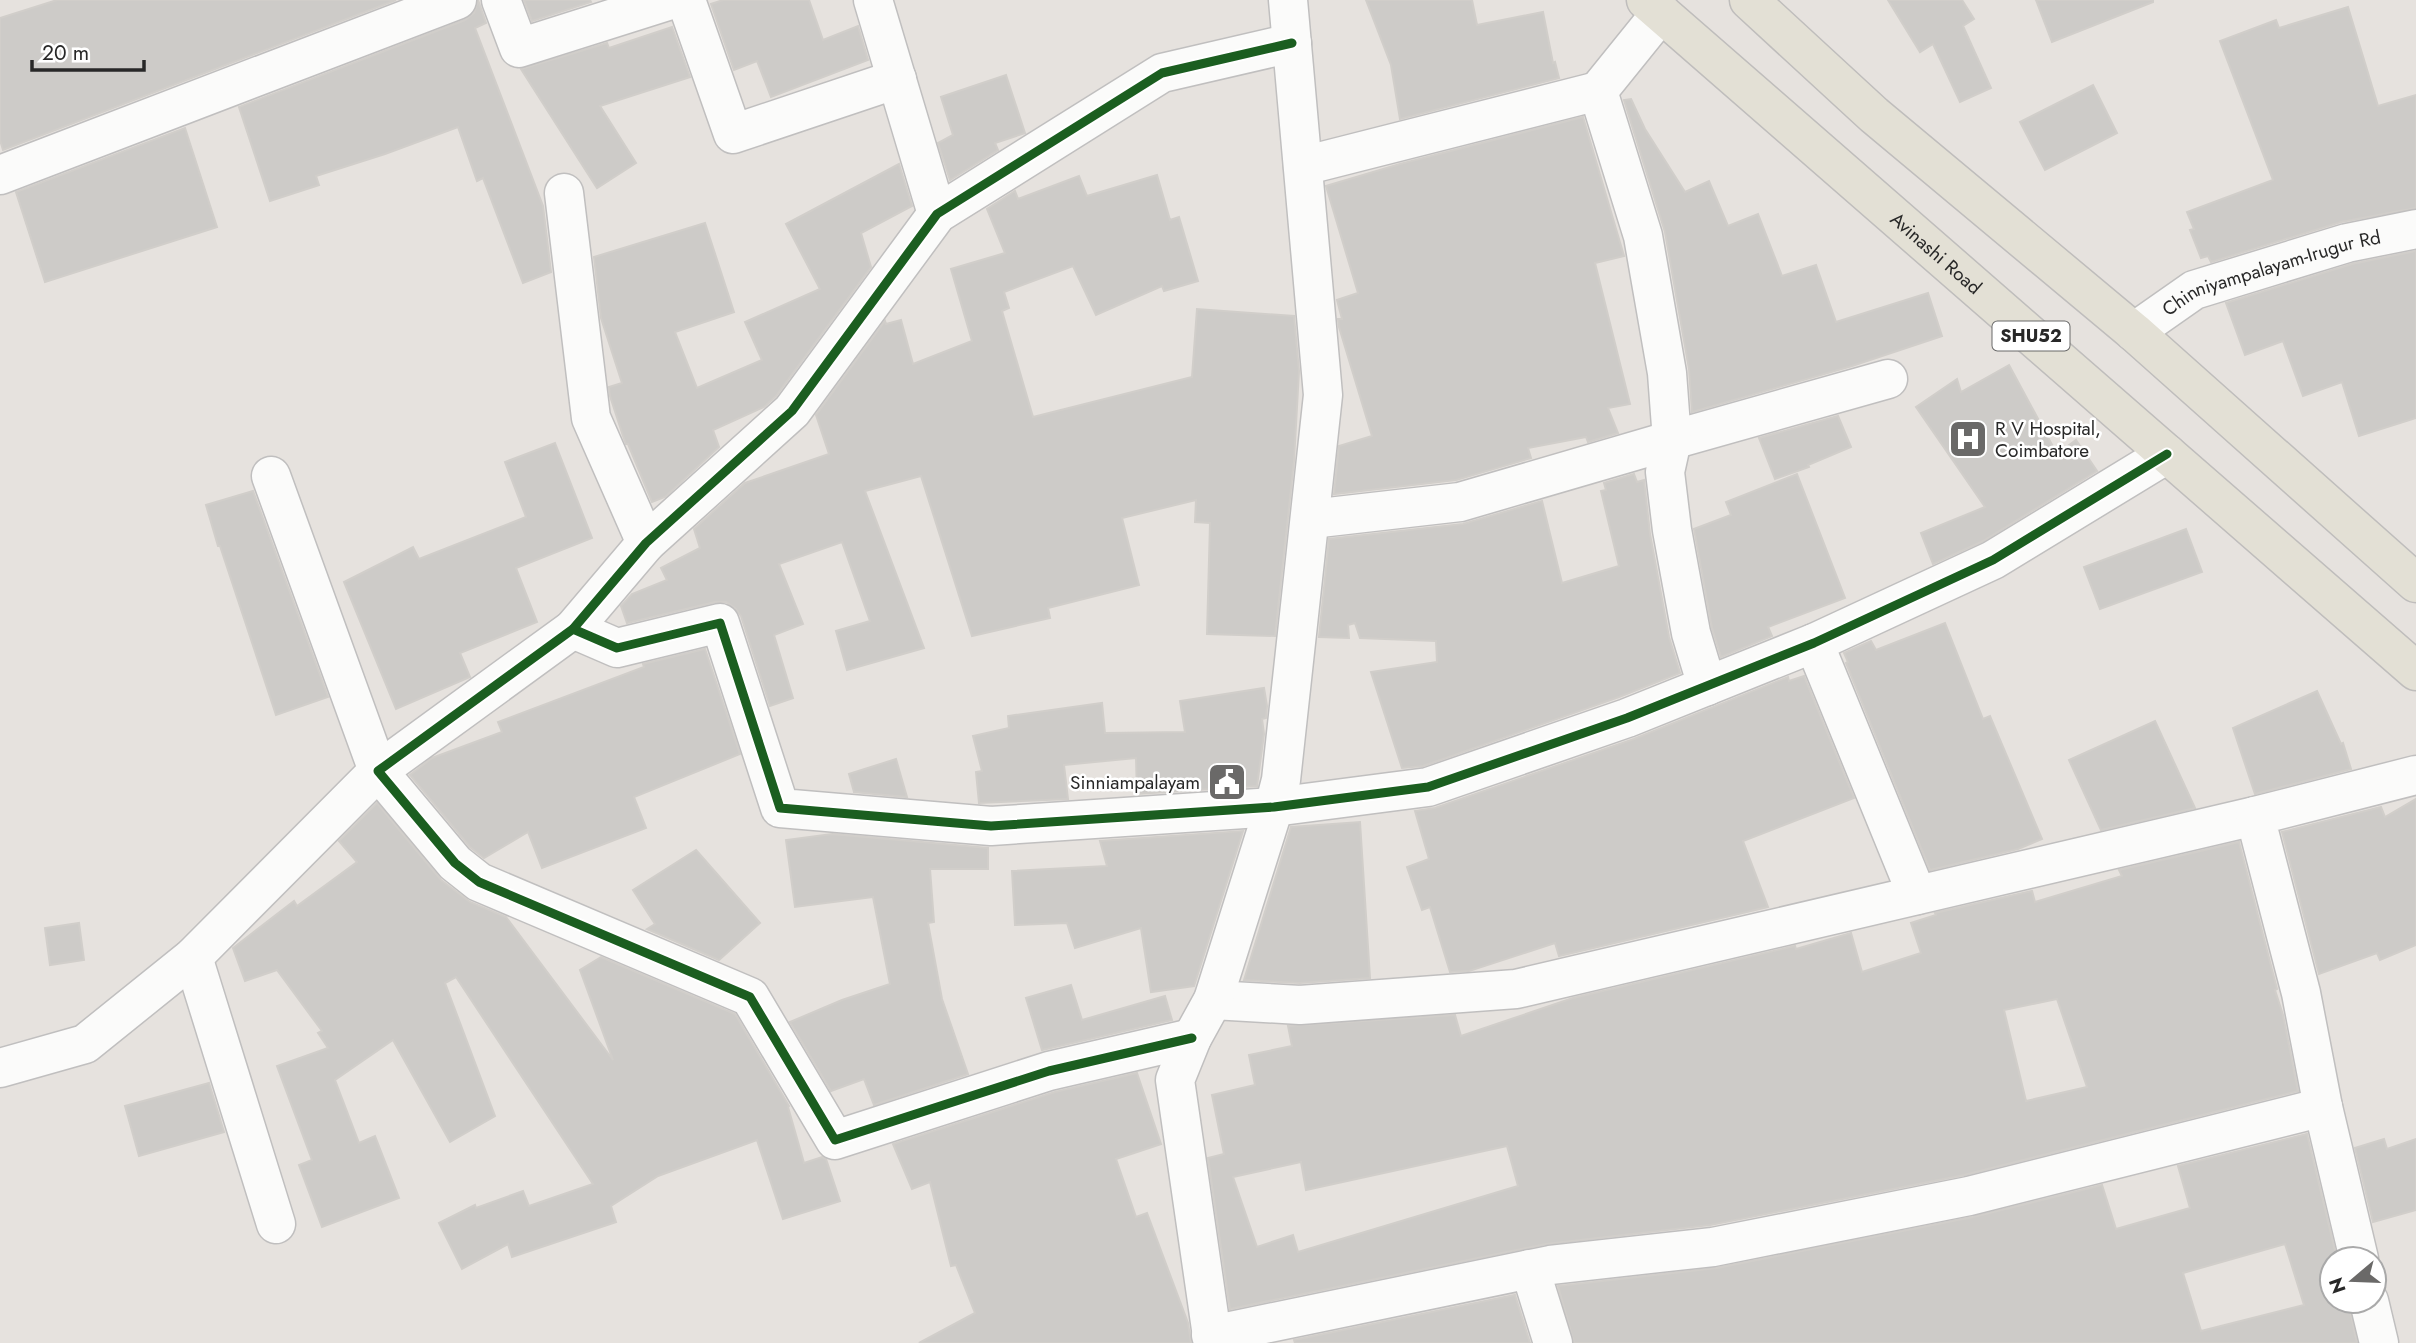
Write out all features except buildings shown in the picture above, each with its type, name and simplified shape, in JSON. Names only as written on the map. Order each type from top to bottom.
[{"type":"main road","points":[[1749,0],[1874,116],[2134,332],[2416,583]]},
{"type":"main road","name":"Avinashi Road","points":[[1654,6],[2416,671]]},
{"type":"street","points":[[0,175],[457,0]]},
{"type":"street","points":[[501,0],[519,48],[671,0]]},
{"type":"street","points":[[686,0],[733,134],[897,79]]},
{"type":"street","points":[[873,0],[937,214]]},
{"type":"street","points":[[1288,0],[1323,395],[1278,794],[1213,1000],[1192,1038],[1175,1080],[1212,1339],[1550,1265],[1713,1247],[1969,1196],[2322,1098]]},
{"type":"street","points":[[1303,166],[1598,91],[1654,6]]},
{"type":"street","points":[[0,1068],[85,1044],[193,957],[380,768],[565,635],[646,543],[792,411],[937,214],[1162,73],[1292,43]]},
{"type":"street","points":[[1598,91],[1643,236],[1667,373],[1672,440],[1665,472],[1672,530],[1692,633],[1707,686]]},
{"type":"street","points":[[564,193],[591,418],[646,543]]},
{"type":"street","name":"Chinniyampalayam-Irugur Rd","points":[[2134,332],[2194,290],[2347,243],[2416,229]]},
{"type":"street","points":[[1308,533],[1460,502],[1888,379]]},
{"type":"street","points":[[565,635],[617,648],[720,623],[780,808],[991,826],[1278,794],[1428,787],[1627,718],[1815,642],[1993,560],[2166,454]]},
{"type":"street","points":[[271,476],[380,768],[455,863],[479,882],[750,997],[835,1140],[1049,1071],[1192,1038]]},
{"type":"street","points":[[1815,642],[1917,895]]},
{"type":"street","points":[[1213,1000],[1300,1005],[1516,989],[2251,817],[2416,775]]},
{"type":"street","points":[[2251,817],[2301,993],[2356,1245]]},
{"type":"street","points":[[193,957],[275,1224]]},
{"type":"street","points":[[1530,1269],[1553,1343]]},
{"type":"street","points":[[2372,1315],[2379,1343]]},
{"type":"cycle path","points":[[1192,1038],[1049,1071],[835,1140],[750,997],[479,882],[455,863],[378,771],[573,629],[646,543],[792,411],[937,214],[1162,73],[1292,43]]},
{"type":"cycle path","points":[[573,629],[617,648],[720,623],[780,808],[991,826],[1274,807],[1428,787],[1627,718],[1814,643],[1993,560],[2167,454]]},
{"type":"place","name":"R V Hospital, Coimbatore","points":[[1968,439]]},
{"type":"place","name":"Sinniampalayam","points":[[1227,782]]}]
